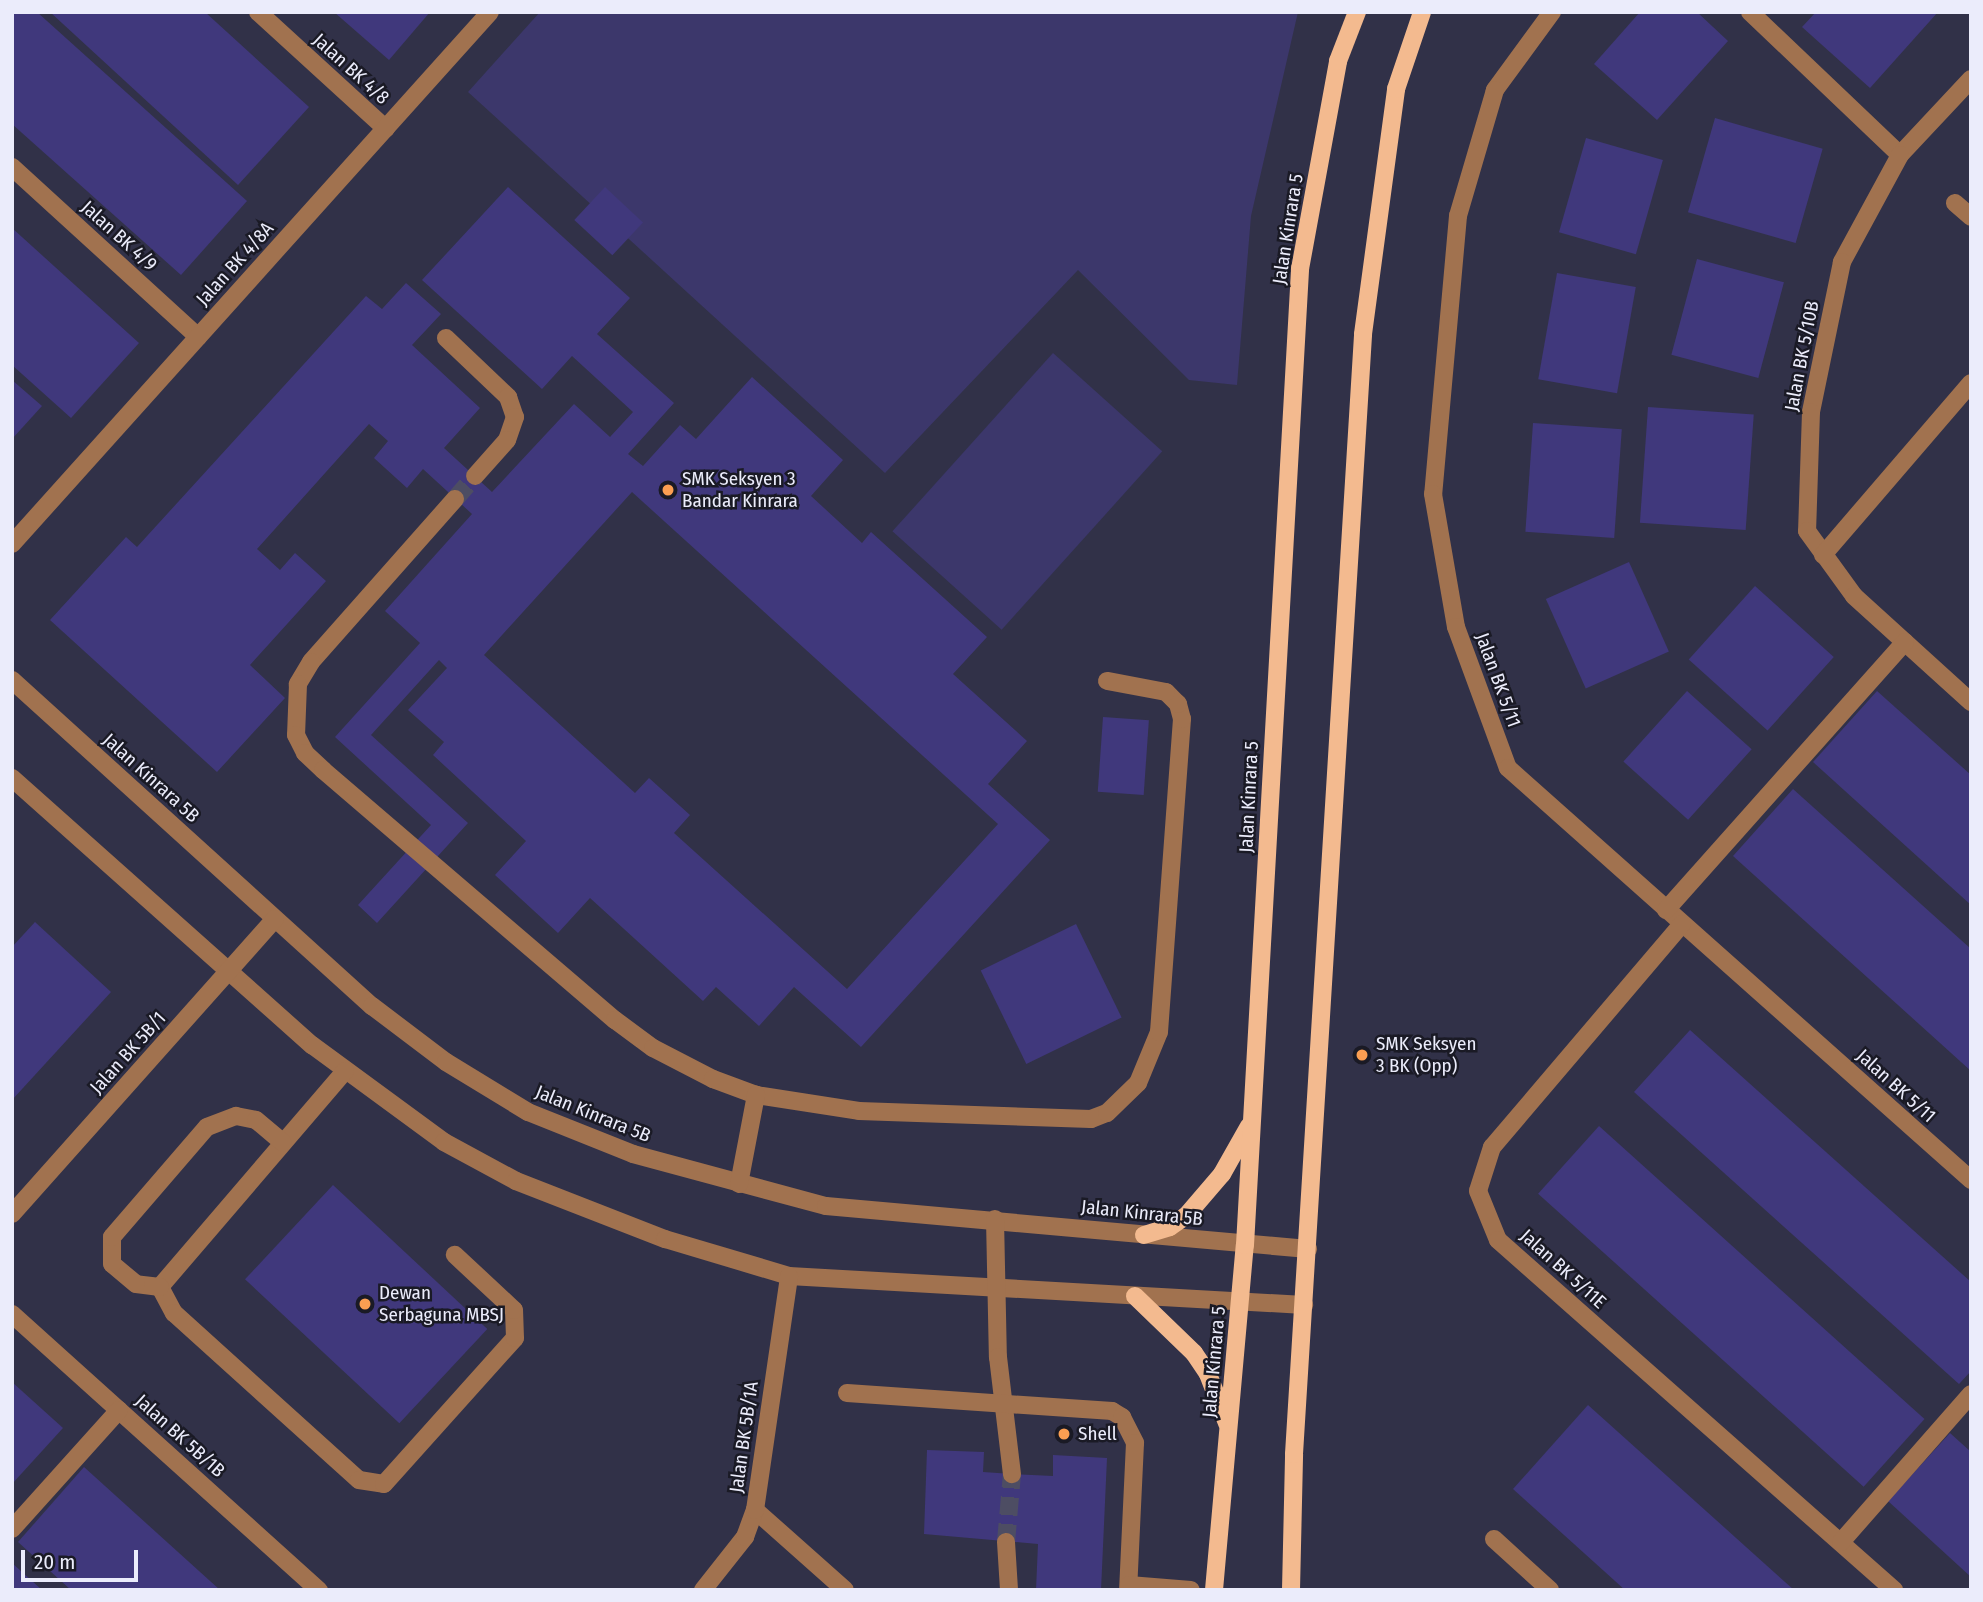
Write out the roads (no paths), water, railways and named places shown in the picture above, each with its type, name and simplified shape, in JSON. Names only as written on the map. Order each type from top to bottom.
[{"type":"main road","name":"Jalan Kinrara 5","points":[[1214,1590],[1245,1245],[1300,269],[1338,61],[1357,12]]},
{"type":"main road","points":[[1291,1590],[1294,1454],[1363,334],[1396,89],[1422,12]]},
{"type":"main road","points":[[1144,1235],[1170,1227],[1201,1201],[1222,1174],[1252,1122]]},
{"type":"main road","points":[[1135,1296],[1194,1353],[1208,1374],[1229,1426]]},
{"type":"street","name":"Jalan BK 4/8","points":[[258,12],[386,129]]},
{"type":"street","name":"Jalan BK 4/8A","points":[[12,544],[490,12]]},
{"type":"street","name":"Jalan BK 5/11","points":[[1552,12],[1495,90],[1458,216],[1433,494],[1455,627],[1508,768],[1971,1180]]},
{"type":"street","points":[[1750,12],[1900,155]]},
{"type":"street","name":"Jalan BK 5/10B","points":[[1971,79],[1900,155],[1842,261],[1811,412],[1807,531],[1854,596],[1971,702]]},
{"type":"street","name":"Jalan BK 4/9","points":[[12,167],[198,337]]},
{"type":"street","points":[[1955,203],[1971,217]]},
{"type":"street","points":[[446,338],[508,397],[516,417],[507,440],[475,477]]},
{"type":"street","points":[[1823,555],[1971,383]]},
{"type":"street","points":[[455,499],[311,663],[298,684],[296,735],[305,753],[615,1020],[653,1048],[713,1079],[756,1094],[859,1111],[1091,1118],[1107,1113],[1138,1083],[1159,1032],[1182,719],[1178,704],[1166,692],[1107,681]]},
{"type":"street","points":[[1666,910],[1905,642]]},
{"type":"street","name":"Jalan Kinrara 5B","points":[[12,680],[275,919],[393,1022],[446,1062],[528,1112],[633,1154],[826,1206],[1308,1249]]},
{"type":"street","points":[[12,778],[228,973],[345,1071],[444,1142],[516,1181],[665,1240],[789,1276],[1304,1305]]},
{"type":"street","name":"Jalan BK 5B/1","points":[[12,1214],[275,919]]},
{"type":"street","name":"Jalan BK 5/11E","points":[[1682,924],[1492,1147],[1478,1191],[1499,1240],[1894,1590]]},
{"type":"street","points":[[160,1287],[345,1071]]},
{"type":"street","points":[[739,1184],[756,1094]]},
{"type":"street","points":[[160,1287],[136,1284],[112,1264],[112,1237],[207,1127],[236,1116],[256,1120],[283,1143]]},
{"type":"street","points":[[995,1219],[996,1289],[1012,1474]]},
{"type":"street","points":[[160,1287],[174,1313],[359,1480],[384,1483],[515,1338],[514,1310],[455,1255]]},
{"type":"street","name":"Jalan BK 5B/1A","points":[[703,1590],[746,1537],[755,1510],[789,1276]]},
{"type":"street","name":"Jalan BK 5B/1B","points":[[12,1314],[319,1590]]},
{"type":"street","points":[[846,1393],[1112,1411],[1131,1427],[1136,1496],[1129,1587],[1191,1590]]},
{"type":"street","points":[[1840,1542],[1971,1394]]},
{"type":"street","points":[[12,1529],[119,1410]]},
{"type":"street","points":[[755,1510],[845,1590]]},
{"type":"street","points":[[1494,1539],[1550,1590]]},
{"type":"street","points":[[1006,1542],[1009,1590]]},
{"type":"tunnel","points":[[455,499],[475,476]]},
{"type":"tunnel","points":[[1006,1542],[1012,1474]]},
{"type":"place","name":"SMK Seksyen 3 Bandar Kinrara","points":[[668,490]]},
{"type":"place","name":"SMK Seksyen 3 BK (Opp)","points":[[1362,1055]]},
{"type":"place","name":"Dewan Serbaguna MBSJ","points":[[365,1304]]},
{"type":"place","name":"Shell","points":[[1064,1434]]}]
